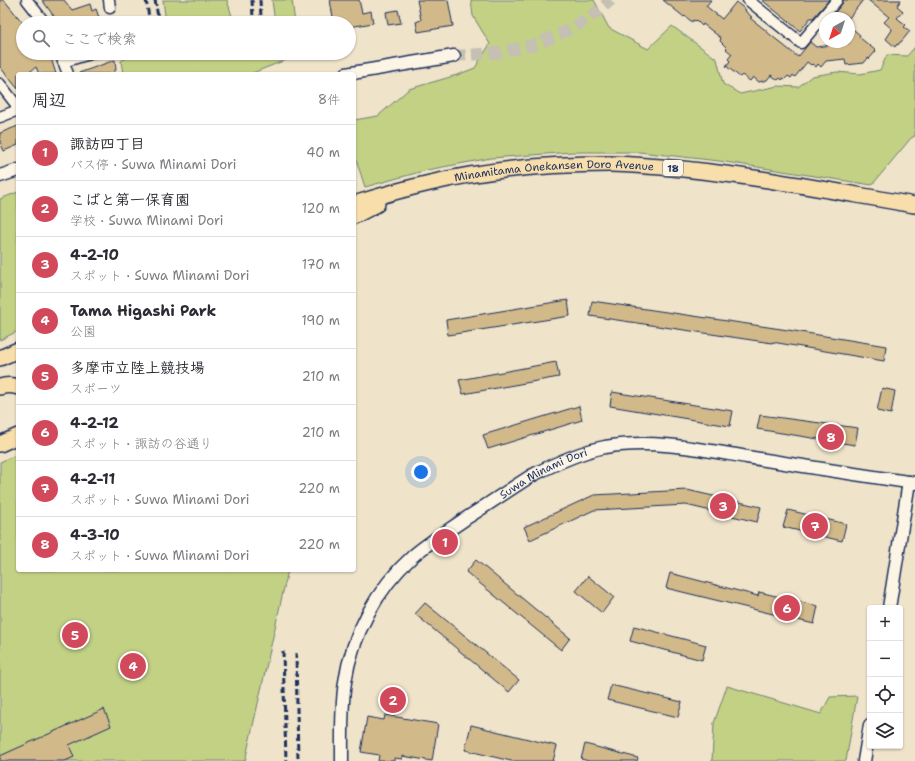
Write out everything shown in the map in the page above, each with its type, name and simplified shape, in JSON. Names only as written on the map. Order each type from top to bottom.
[{"type":"main road","name":"Minamitama Onekansen Doro Avenue","points":[[356,203],[430,182],[465,176],[521,168],[611,164],[719,173],[814,187],[915,205]]},
{"type":"main road","name":"Minamitama Onekansen Doro Avenue","points":[[356,215],[390,198],[430,182]]},
{"type":"main road","points":[[0,358],[16,351]]},
{"type":"main road","points":[[0,387],[6,385],[16,387]]},
{"type":"main road","points":[[0,444],[16,437]]},
{"type":"street","points":[[27,0],[40,16]]},
{"type":"street","points":[[754,2],[801,43],[837,0]]},
{"type":"street","points":[[356,72],[454,56]]},
{"type":"street","points":[[63,60],[67,72]]},
{"type":"street","points":[[0,84],[16,106]]},
{"type":"street","points":[[0,117],[16,110]]},
{"type":"street","points":[[0,176],[16,171]]},
{"type":"street","name":"Suwa Minami Dori","points":[[342,761],[342,705],[345,681],[354,646],[363,623],[380,594],[413,556],[442,534],[544,469],[589,451],[605,447],[645,443],[692,448],[912,483]]},
{"type":"street","points":[[890,605],[912,483]]},
{"type":"street","points":[[864,761],[867,743]]},
{"type":"green space","points":[[163,0],[227,0],[232,16],[165,16]]},
{"type":"green space","points":[[272,0],[292,0],[294,16],[274,16]]},
{"type":"green space","points":[[471,0],[594,0],[609,28],[648,49],[672,26],[717,59],[723,84],[740,94],[778,86],[798,87],[812,76],[837,72],[860,74],[880,70],[887,55],[907,56],[915,47],[915,136],[911,138],[872,185],[719,161],[639,152],[573,152],[491,158],[427,170],[365,187],[356,159],[356,120],[378,116],[409,89],[457,75],[475,68],[490,44],[473,16]]},
{"type":"green space","points":[[286,60],[255,72],[123,72],[121,61]]},
{"type":"green space","points":[[16,193],[16,332],[0,340],[0,199]]},
{"type":"green space","points":[[16,455],[16,572],[288,572],[245,761],[0,761],[0,462]]},
{"type":"green space","points":[[727,686],[821,714],[830,697],[857,696],[846,761],[712,761],[714,723]]},
{"type":"building","points":[[0,0],[4,0],[17,16],[16,16],[16,60],[52,60],[55,72],[38,72],[36,67],[30,72],[16,72],[16,87],[0,67]]},
{"type":"building","points":[[42,0],[64,0],[72,10],[90,4],[92,11],[96,9],[98,16],[54,16]]},
{"type":"building","points":[[330,0],[359,0],[362,13],[371,11],[373,23],[356,26],[356,16],[333,16]]},
{"type":"building","points":[[417,0],[448,0],[453,26],[418,32],[416,22],[421,20]]},
{"type":"building","points":[[663,0],[711,0],[706,6],[722,19],[736,2],[746,10],[745,11],[752,17],[750,18],[798,57],[810,42],[819,48],[855,48],[855,31],[860,35],[859,37],[876,51],[864,63],[846,65],[845,59],[826,61],[821,67],[818,64],[816,67],[807,62],[795,77],[793,75],[791,78],[788,76],[785,79],[783,78],[782,80],[780,78],[778,80],[771,75],[767,80],[759,82],[753,77],[750,81],[742,75],[740,77],[726,66],[730,61],[728,59],[732,54],[720,41],[721,38],[703,24],[702,26],[696,20],[693,20],[692,22],[685,16],[684,17]]},
{"type":"building","points":[[762,0],[829,0],[813,18],[810,18],[800,31]]},
{"type":"building","points":[[843,0],[863,0],[854,12],[835,12],[842,4]]},
{"type":"building","points":[[868,0],[901,0],[897,6],[903,11],[897,18],[906,25],[904,27],[910,31],[895,47],[886,39],[892,30],[884,22],[889,17]]},
{"type":"building","points":[[398,10],[401,23],[388,25],[386,12]]},
{"type":"building","points":[[115,60],[116,70],[114,72],[82,72]]},
{"type":"building","points":[[16,127],[16,146],[4,151],[0,142],[0,133]]},
{"type":"building","points":[[568,300],[570,316],[448,335],[446,320]]},
{"type":"building","points":[[592,301],[886,346],[884,361],[772,342],[590,316]]},
{"type":"building","points":[[556,362],[559,377],[463,394],[459,380]]},
{"type":"building","points":[[882,388],[895,391],[891,414],[877,411]]},
{"type":"building","points":[[612,392],[733,411],[730,426],[610,406]]},
{"type":"building","points":[[579,406],[582,420],[488,449],[483,435]]},
{"type":"building","points":[[760,415],[858,428],[855,445],[757,429]]},
{"type":"building","points":[[687,490],[761,507],[757,522],[686,505],[594,510],[530,540],[524,527],[594,495]]},
{"type":"building","points":[[788,510],[846,524],[842,541],[783,527]]},
{"type":"building","points":[[476,560],[570,638],[561,650],[466,572]]},
{"type":"building","points":[[670,573],[758,596],[759,592],[818,606],[814,624],[666,588]]},
{"type":"building","points":[[588,576],[614,597],[602,613],[576,591]]},
{"type":"building","points":[[425,603],[519,680],[509,692],[415,614]]},
{"type":"building","points":[[634,626],[706,645],[702,660],[630,641]]},
{"type":"building","points":[[611,685],[682,702],[678,717],[607,700]]},
{"type":"building","points":[[104,709],[111,726],[69,745],[74,757],[65,761],[0,761],[0,756]]},
{"type":"building","points":[[385,715],[438,724],[432,761],[402,756],[402,759],[394,758],[394,761],[378,761],[379,755],[361,752],[367,717],[384,720]]},
{"type":"building","points":[[471,725],[557,746],[553,761],[511,761],[465,750]]},
{"type":"building","points":[[585,744],[638,758],[637,761],[589,761],[581,759]]},
{"type":"tunnel","points":[[454,56],[495,53],[537,44],[571,29],[597,12],[611,0]]},
{"type":"railway","points":[[146,0],[149,16]]},
{"type":"railway","points":[[155,0],[158,16]]},
{"type":"railway","points":[[252,0],[253,16]]},
{"type":"railway","points":[[260,0],[261,16]]},
{"type":"railway","points":[[283,651],[286,761]]},
{"type":"railway","points":[[296,653],[298,761]]},
{"type":"place","name":"4-3-10","points":[[831,437]]},
{"type":"place","name":"4-2-10","points":[[723,506]]},
{"type":"place","name":"4-2-11","points":[[815,526]]},
{"type":"place","name":"諏訪四丁目","points":[[445,542]]},
{"type":"place","name":"4-2-12","points":[[787,608]]},
{"type":"place","name":"多摩市立陸上競技場","points":[[75,635]]},
{"type":"place","name":"Tama Higashi Park","points":[[133,666]]},
{"type":"place","name":"こばと第一保育園","points":[[393,700]]}]
